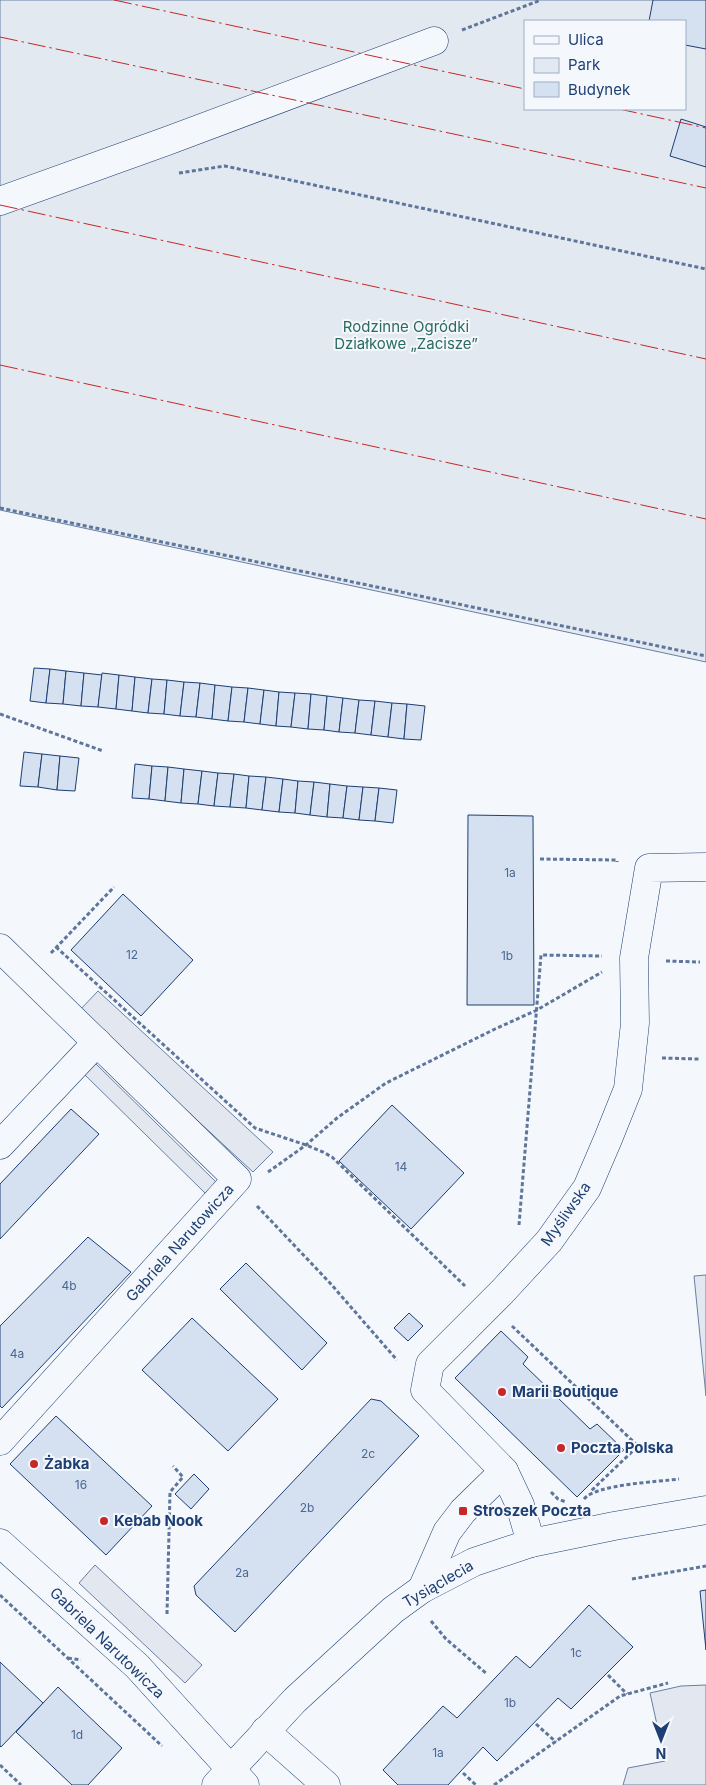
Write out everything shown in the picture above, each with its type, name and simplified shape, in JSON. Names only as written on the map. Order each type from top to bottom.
[{"type":"street","points":[[0,201],[434,41]]},
{"type":"street","name":"Myśliwska","points":[[425,1390],[430,1364],[549,1242],[586,1188],[628,1089],[635,1023],[634,958],[649,868],[706,867]]},
{"type":"street","name":"Gabriela Narutowicza","points":[[0,948],[240,1184],[0,1441]]},
{"type":"street","points":[[0,1145],[97,1042]]},
{"type":"street","points":[[425,1390],[504,1471],[520,1505],[531,1543]]},
{"type":"street","points":[[418,1593],[447,1532],[463,1511],[504,1471]]},
{"type":"street","name":"Tysiąclecia","points":[[230,1780],[266,1731],[309,1687],[393,1610],[418,1593],[474,1562],[531,1543],[706,1510]]},
{"type":"street","name":"Gabriela Narutowicza","points":[[0,1543],[137,1666],[230,1780]]},
{"type":"street","points":[[266,1731],[326,1785]]},
{"type":"path","points":[[434,41],[541,0]]},
{"type":"path","points":[[177,173],[225,166],[706,269]]},
{"type":"path","points":[[0,508],[706,656]]},
{"type":"path","points":[[0,714],[103,751]]},
{"type":"path","points":[[540,859],[617,860],[617,869]]},
{"type":"path","points":[[45,960],[114,887]]},
{"type":"path","points":[[56,947],[255,1128],[306,1145],[332,1157],[487,1307]]},
{"type":"path","points":[[519,1235],[542,955],[606,956]]},
{"type":"path","points":[[664,962],[700,962]]},
{"type":"path","points":[[425,1390],[330,1283],[245,1194],[240,1184],[306,1145],[337,1118],[386,1083],[537,1010],[606,970]]},
{"type":"path","points":[[661,1058],[699,1059]]},
{"type":"path","points":[[510,1323],[638,1446],[580,1504]]},
{"type":"path","points":[[167,1614],[170,1492],[183,1477],[173,1466]]},
{"type":"path","points":[[588,1495],[607,1488],[686,1479]]},
{"type":"path","points":[[545,1486],[558,1499],[570,1504]]},
{"type":"path","points":[[632,1579],[706,1566]]},
{"type":"path","points":[[418,1593],[446,1639],[487,1674]]},
{"type":"path","points":[[0,1595],[169,1752]]},
{"type":"path","points":[[608,1675],[628,1694]]},
{"type":"path","points":[[494,1785],[620,1696],[668,1683]]},
{"type":"path","points":[[536,1724],[556,1742]]},
{"type":"path","points":[[0,1765],[21,1785]]},
{"type":"path","points":[[463,1772],[476,1785]]},
{"type":"green space","name":"Rodzinne Ogródki Działkowe „Zacisze”","points":[[0,0],[706,0],[706,662],[0,510]]},
{"type":"shaded area","points":[[98,991],[273,1152],[253,1172],[79,1011]]},
{"type":"shaded area","points":[[95,1063],[216,1182],[205,1193],[84,1074]]},
{"type":"shaded area","points":[[706,1275],[706,1396],[694,1276]]},
{"type":"shaded area","points":[[95,1565],[202,1665],[185,1683],[79,1583]]},
{"type":"shaded area","points":[[706,1685],[706,1785],[623,1785],[628,1768],[665,1761],[650,1693],[681,1686]]},
{"type":"building","points":[[653,0],[706,0],[706,49],[686,45],[686,20],[649,20]]},
{"type":"building","points":[[681,119],[706,127],[706,167],[670,156]]},
{"type":"building","points":[[34,668],[50,669],[46,703],[30,701]]},
{"type":"building","points":[[50,669],[66,671],[63,704],[46,703]]},
{"type":"building","points":[[66,671],[84,673],[81,706],[63,704]]},
{"type":"building","points":[[84,673],[102,675],[98,707],[81,706]]},
{"type":"building","points":[[102,673],[119,675],[116,709],[98,707]]},
{"type":"building","points":[[119,675],[135,677],[132,711],[116,709]]},
{"type":"building","points":[[135,677],[152,679],[148,713],[132,711]]},
{"type":"building","points":[[152,679],[167,680],[164,714],[148,713]]},
{"type":"building","points":[[167,680],[184,682],[180,716],[164,714]]},
{"type":"building","points":[[184,682],[200,683],[196,717],[180,716]]},
{"type":"building","points":[[200,683],[215,685],[212,719],[196,717]]},
{"type":"building","points":[[215,685],[232,687],[228,721],[212,719]]},
{"type":"building","points":[[232,687],[248,688],[244,722],[228,721]]},
{"type":"building","points":[[248,688],[264,690],[260,724],[244,722]]},
{"type":"building","points":[[264,690],[279,692],[276,726],[260,724]]},
{"type":"building","points":[[279,692],[295,693],[291,727],[276,726]]},
{"type":"building","points":[[295,693],[311,694],[308,729],[291,727]]},
{"type":"building","points":[[311,694],[327,696],[324,730],[308,729]]},
{"type":"building","points":[[327,696],[343,698],[339,732],[324,730]]},
{"type":"building","points":[[343,698],[359,700],[355,733],[339,732]]},
{"type":"building","points":[[359,700],[375,701],[371,735],[355,733]]},
{"type":"building","points":[[375,701],[392,703],[388,737],[371,735]]},
{"type":"building","points":[[392,703],[407,704],[404,739],[388,737]]},
{"type":"building","points":[[407,704],[425,706],[421,740],[404,739]]},
{"type":"building","points":[[24,752],[42,754],[38,787],[20,786]]},
{"type":"building","points":[[42,754],[60,756],[57,790],[38,787]]},
{"type":"building","points":[[60,756],[79,758],[75,791],[57,790]]},
{"type":"building","points":[[135,764],[152,766],[149,799],[132,798]]},
{"type":"building","points":[[152,766],[168,767],[165,801],[149,799]]},
{"type":"building","points":[[168,767],[184,769],[181,803],[165,801]]},
{"type":"building","points":[[184,769],[202,771],[198,804],[181,803]]},
{"type":"building","points":[[202,771],[218,773],[214,806],[198,804]]},
{"type":"building","points":[[218,773],[234,774],[230,807],[214,806]]},
{"type":"building","points":[[234,774],[249,776],[246,808],[230,807]]},
{"type":"building","points":[[249,776],[266,777],[262,810],[246,808]]},
{"type":"building","points":[[266,777],[283,779],[279,812],[262,810]]},
{"type":"building","points":[[283,779],[298,781],[295,813],[279,812]]},
{"type":"building","points":[[298,781],[314,782],[310,815],[295,813]]},
{"type":"building","points":[[314,782],[330,784],[327,817],[310,815]]},
{"type":"building","points":[[330,784],[347,786],[343,818],[327,817]]},
{"type":"building","points":[[347,786],[363,787],[359,820],[343,818]]},
{"type":"building","points":[[363,787],[379,788],[375,821],[359,820]]},
{"type":"building","points":[[379,788],[397,790],[393,823],[375,821]]},
{"type":"building","points":[[468,815],[533,816],[534,1005],[467,1005]]},
{"type":"building","points":[[123,894],[193,960],[141,1016],[71,950]]},
{"type":"building","points":[[392,1105],[464,1173],[411,1229],[339,1161]]},
{"type":"building","points":[[71,1109],[99,1134],[0,1239],[0,1184]]},
{"type":"building","points":[[88,1237],[131,1272],[2,1408],[0,1406],[0,1326]]},
{"type":"building","points":[[246,1263],[327,1343],[302,1370],[220,1289]]},
{"type":"building","points":[[409,1313],[423,1326],[408,1341],[394,1328]]},
{"type":"building","points":[[192,1318],[278,1399],[228,1451],[142,1370]]},
{"type":"building","points":[[501,1331],[528,1357],[523,1364],[590,1429],[597,1424],[624,1450],[577,1497],[455,1378]]},
{"type":"building","points":[[371,1399],[381,1401],[419,1436],[235,1632],[196,1595],[194,1586]]},
{"type":"building","points":[[56,1416],[152,1506],[106,1555],[10,1464]]},
{"type":"building","points":[[194,1474],[209,1489],[191,1509],[175,1494]]},
{"type":"building","points":[[706,1590],[706,1650],[700,1591]]},
{"type":"building","points":[[589,1605],[633,1647],[571,1709],[558,1698],[497,1761],[483,1747],[448,1785],[398,1785],[383,1770],[443,1706],[457,1718],[516,1656],[530,1668]]},
{"type":"building","points":[[0,1662],[43,1703],[1,1747],[0,1746]]},
{"type":"building","points":[[58,1687],[122,1748],[88,1785],[72,1785],[16,1732]]},
{"type":"power","points":[[114,0],[524,89]]},
{"type":"power","points":[[0,37],[706,188]]},
{"type":"power","points":[[624,110],[706,128]]},
{"type":"power","points":[[0,205],[706,359]]},
{"type":"power","points":[[0,365],[706,519]]},
{"type":"place","name":"Marii Boutique","points":[[502,1392]]},
{"type":"place","name":"Poczta Polska","points":[[561,1448]]},
{"type":"place","name":"Żabka","points":[[34,1464]]},
{"type":"place","name":"Stroszek Poczta","points":[[463,1511]]},
{"type":"place","name":"Kebab Nook","points":[[104,1521]]}]
